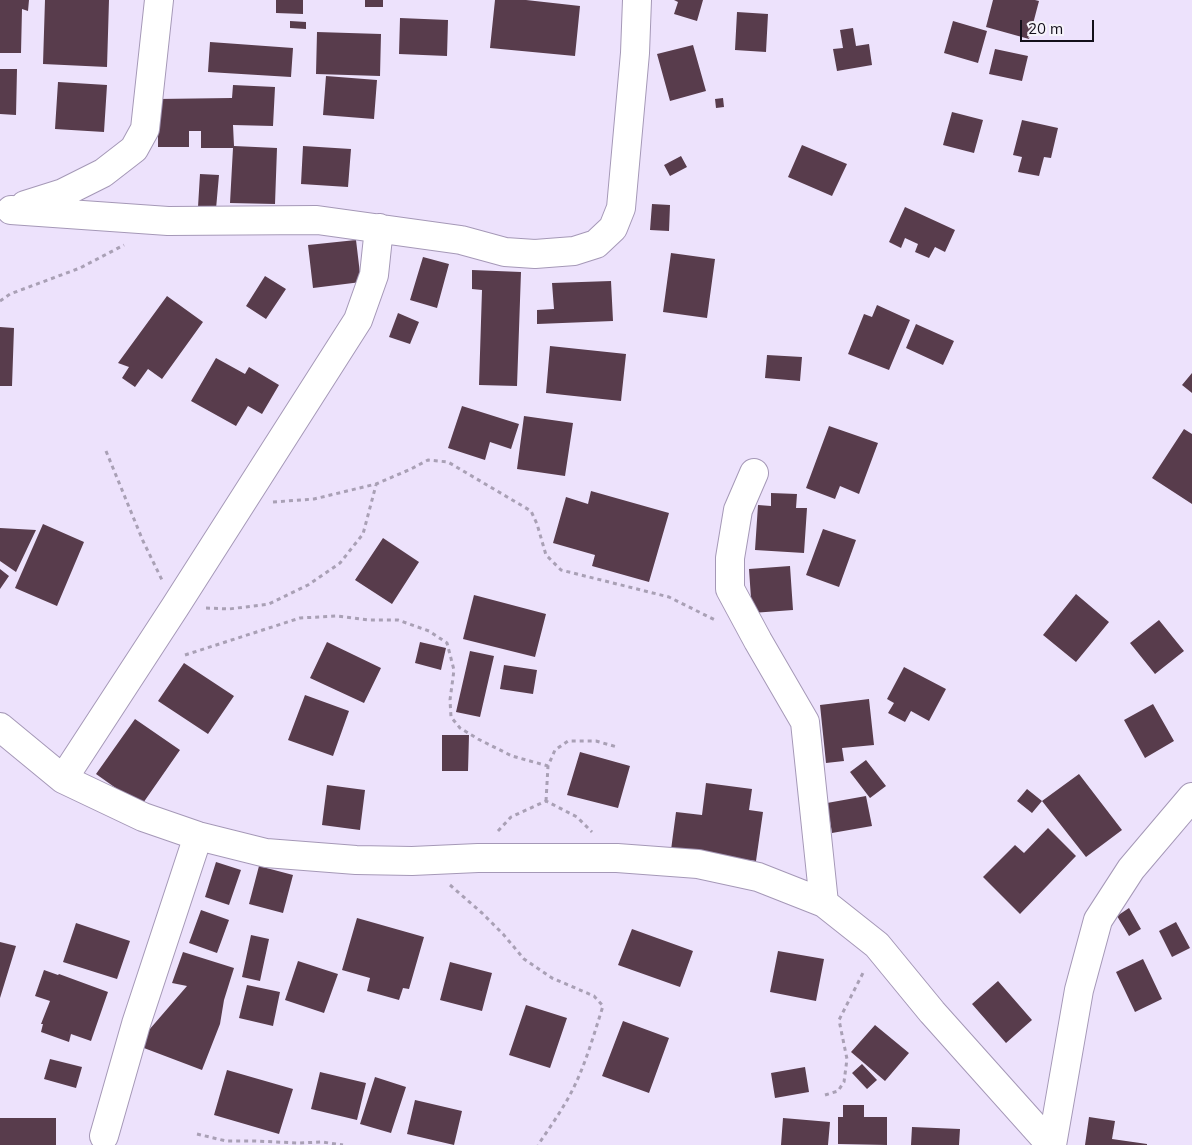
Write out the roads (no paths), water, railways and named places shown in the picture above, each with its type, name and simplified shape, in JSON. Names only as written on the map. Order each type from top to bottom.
[{"type":"street","points":[[5,210],[63,193],[103,173],[134,149],[145,129],[159,0]]},
{"type":"street","points":[[5,210],[168,221],[317,220],[461,240],[505,252],[535,254],[574,251],[596,244],[613,228],[622,208],[635,53],[637,0]]},
{"type":"street","points":[[63,779],[358,320],[374,275],[379,228]]},
{"type":"street","points":[[754,473],[738,510],[730,558],[730,589],[805,722],[824,903]]},
{"type":"street","points":[[0,727],[63,779],[143,817],[198,836],[266,853],[338,859],[412,861],[478,858],[617,858],[698,864],[758,878],[824,903],[877,945],[932,1012],[1051,1145]]},
{"type":"street","points":[[1051,1145],[1079,990],[1098,920],[1131,869],[1192,797]]},
{"type":"street","points":[[104,1136],[136,1024],[198,836]]}]
